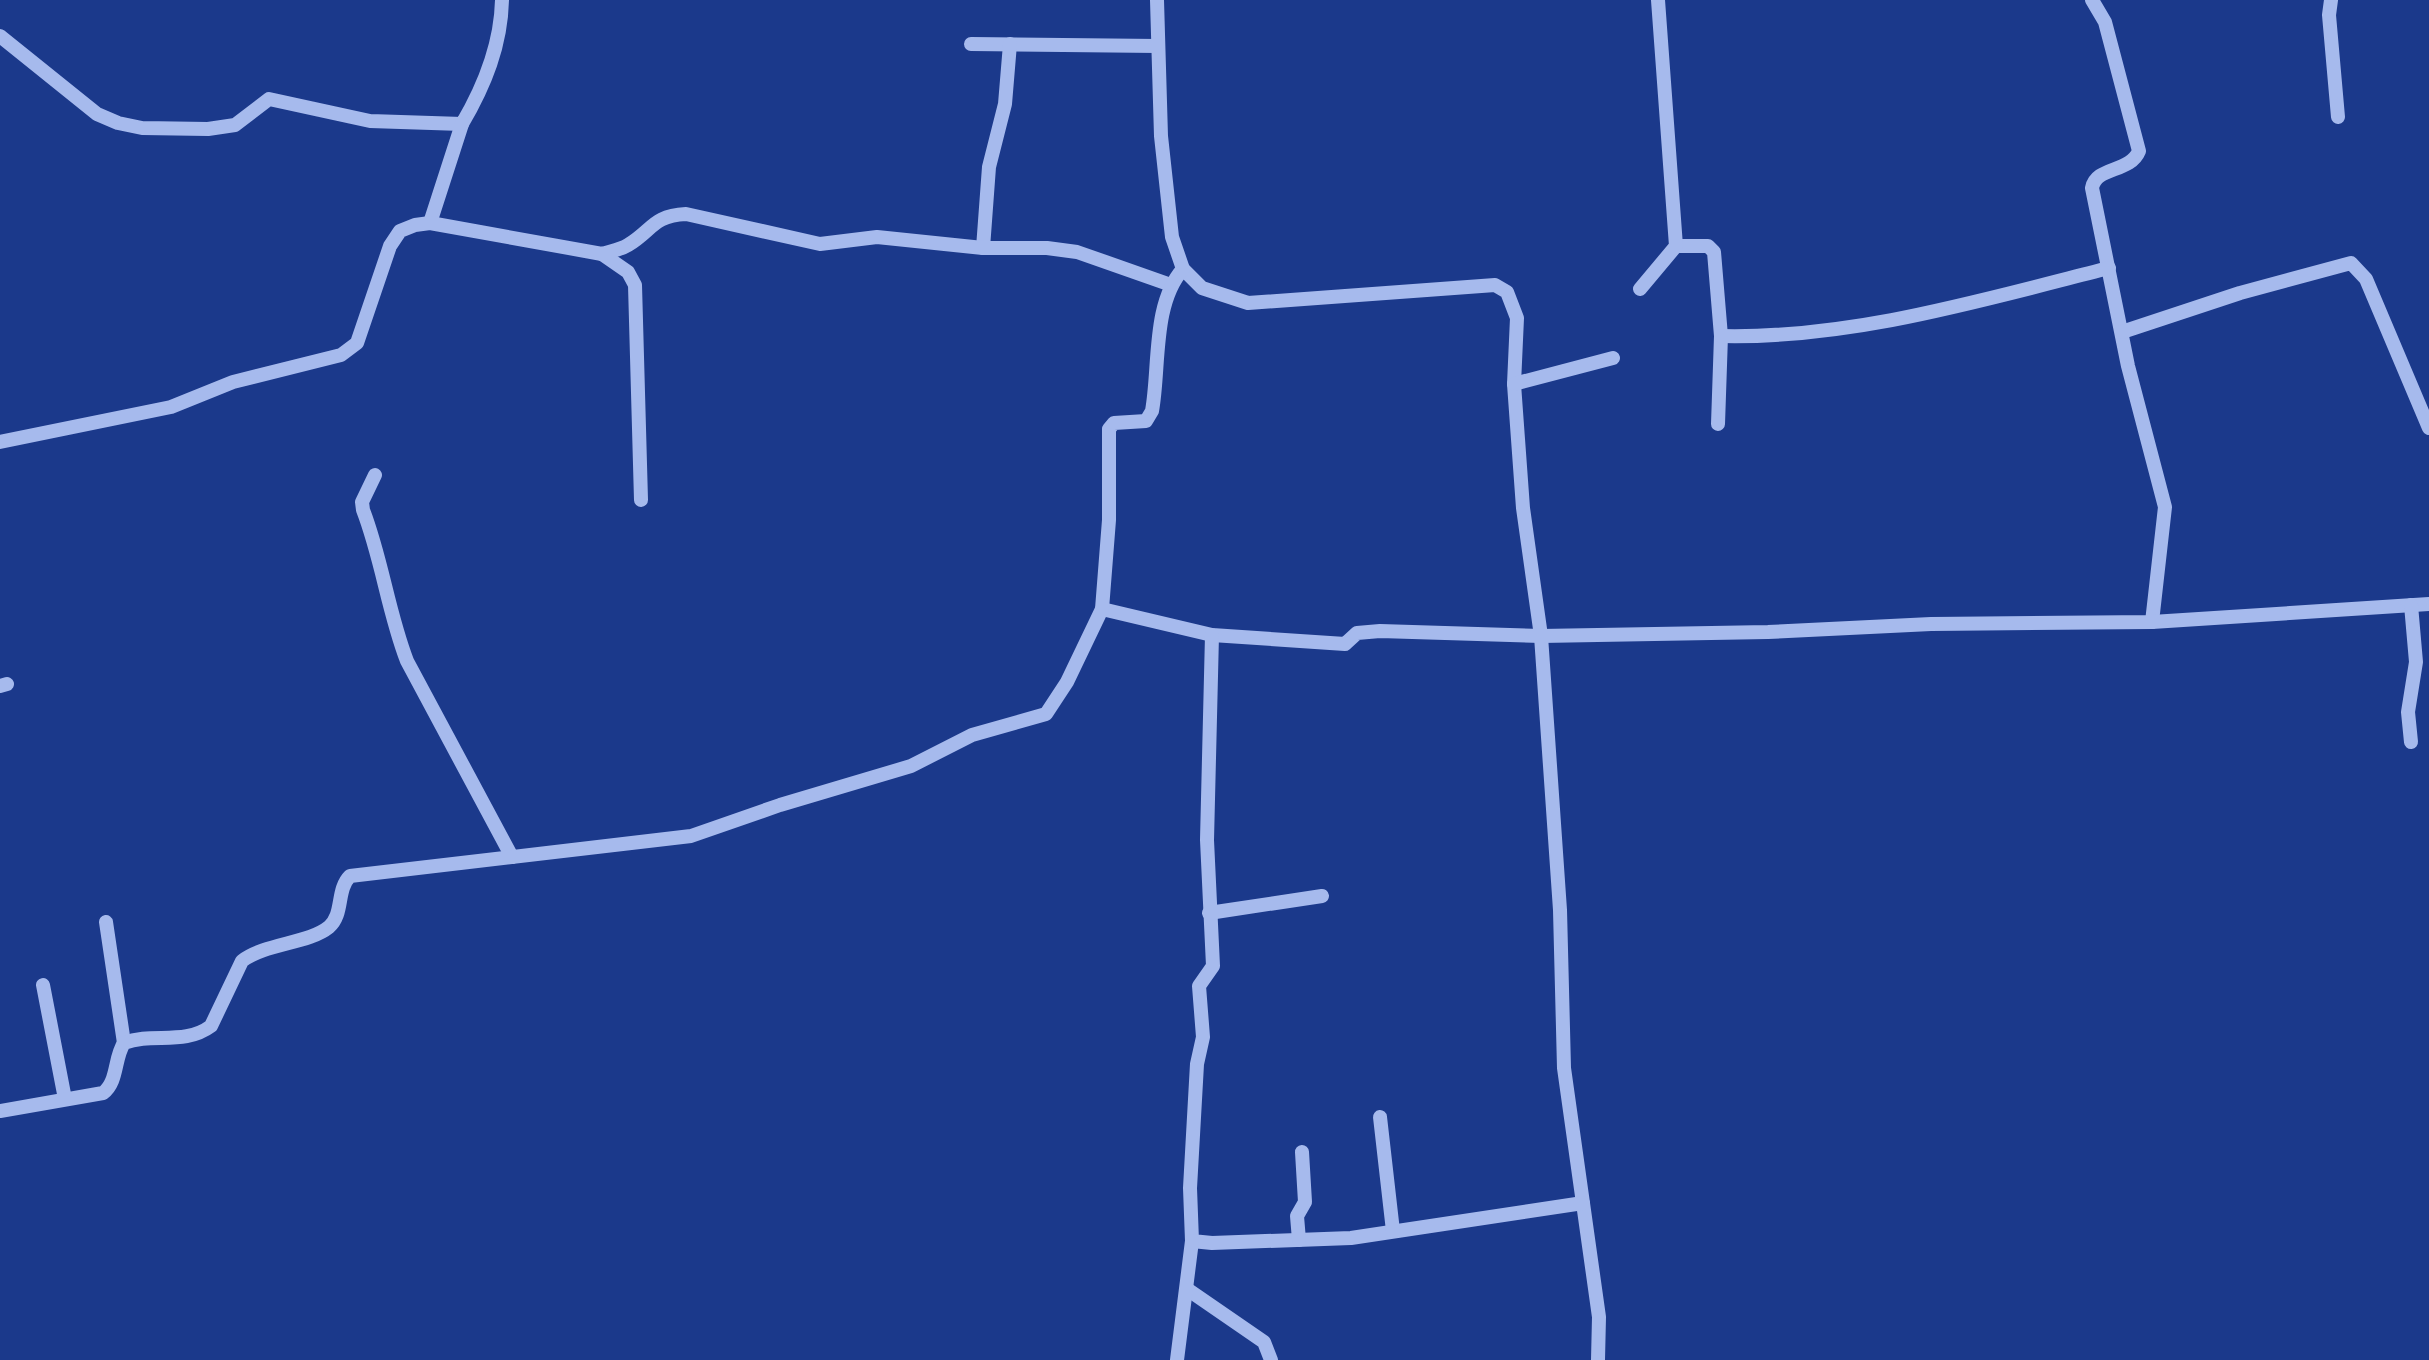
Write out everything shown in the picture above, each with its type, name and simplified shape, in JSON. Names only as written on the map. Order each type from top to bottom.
[{"type":"street","points":[[430,223],[462,124],[494,57],[501,25],[502,0]]},
{"type":"street","points":[[1157,0],[1161,136],[1168,208],[1175,252],[1183,269],[1202,288],[1248,303],[1495,285],[1507,292],[1517,318],[1514,384],[1523,508],[1541,636],[1560,910],[1564,1068],[1599,1317],[1598,1360]]},
{"type":"street","points":[[1640,289],[1676,246],[1658,0]]},
{"type":"street","points":[[2092,0],[2105,22],[2139,151],[2130,165],[2093,180],[2092,188],[2122,332],[2165,507],[2152,622]]},
{"type":"street","points":[[2331,0],[2329,15],[2338,117]]},
{"type":"street","points":[[0,36],[97,114],[142,128],[208,129],[235,125],[269,99],[370,121],[462,124]]},
{"type":"street","points":[[971,44],[1158,46]]},
{"type":"street","points":[[983,248],[989,167],[1007,89],[1010,44]]},
{"type":"street","points":[[602,254],[630,244],[652,223],[669,215],[686,214],[820,244],[877,237],[983,248],[1047,248],[1077,252],[1171,285]]},
{"type":"street","points":[[0,442],[171,407],[233,382],[341,355],[357,343],[390,246],[400,231],[430,223],[602,254],[619,264],[635,285],[641,500]]},
{"type":"street","points":[[1676,246],[1712,248],[1721,336],[1718,424]]},
{"type":"street","points":[[2122,332],[2240,293],[2351,263],[2366,279],[2429,428]]},
{"type":"street","points":[[1721,336],[1807,334],[1971,303],[2109,268]]},
{"type":"street","points":[[124,1043],[177,1039],[211,1026],[242,961],[279,944],[326,930],[334,921],[343,883],[350,876],[691,836],[780,805],[911,766],[972,735],[1038,718],[1053,706],[1102,609],[1109,520],[1109,429],[1114,423],[1146,421],[1152,411],[1164,310],[1171,285],[1183,269]]},
{"type":"street","points":[[1514,384],[1613,358]]},
{"type":"street","points":[[375,475],[362,502],[363,510],[381,566],[398,637],[407,661],[512,857]]},
{"type":"street","points":[[1102,609],[1212,635],[1345,644],[1357,633],[1380,631],[1541,636],[2152,622],[2429,604]]},
{"type":"street","points":[[2411,605],[2416,662],[2408,712],[2411,742]]},
{"type":"street","points":[[1177,1360],[1192,1241],[1190,1188],[1197,1064],[1203,1037],[1199,986],[1213,966],[1207,840],[1212,635]]},
{"type":"street","points":[[1209,913],[1322,896]]},
{"type":"street","points":[[0,1111],[108,1089],[124,1043],[106,922]]},
{"type":"street","points":[[43,985],[65,1099]]},
{"type":"street","points":[[1380,1117],[1393,1231]]},
{"type":"street","points":[[1299,1240],[1297,1216],[1305,1202],[1302,1152]]},
{"type":"street","points":[[1192,1241],[1299,1240],[1393,1231],[1583,1203]]},
{"type":"street","points":[[1187,1289],[1264,1342],[1271,1360]]}]
